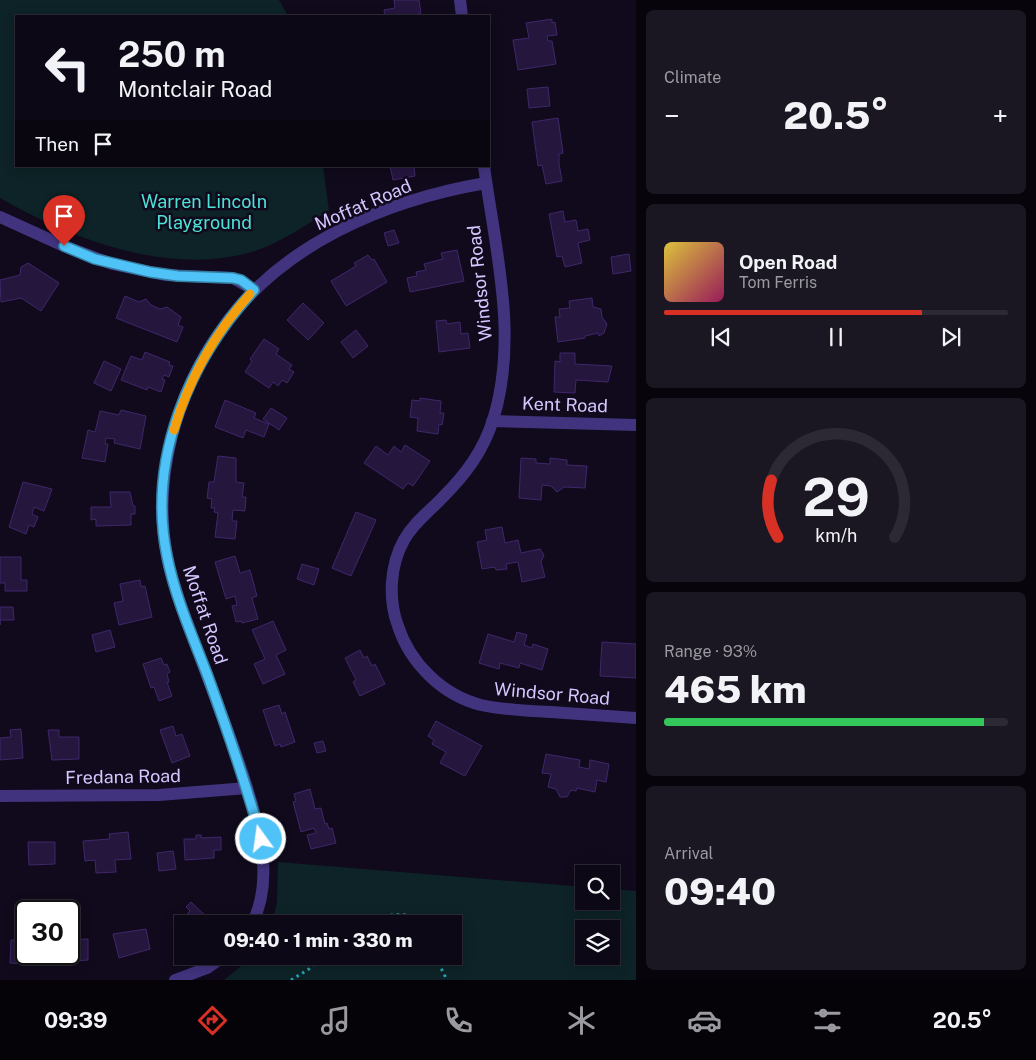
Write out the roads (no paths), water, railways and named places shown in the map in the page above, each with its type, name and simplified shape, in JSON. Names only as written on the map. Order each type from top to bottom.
[{"type":"street","points":[[460,0],[462,15]]},
{"type":"street","name":"Windsor Road","points":[[484,167],[503,300],[502,383],[492,422],[474,462],[442,498],[417,522],[404,540],[395,562],[392,588],[394,615],[404,646],[416,664],[458,696],[480,705],[505,709],[636,718]]},
{"type":"street","name":"Moffat Road","points":[[256,915],[261,904],[263,874],[261,839],[234,746],[175,591],[166,554],[163,505],[164,474],[170,444],[185,394],[216,338],[254,290],[290,260],[348,226],[441,192],[486,182]]},
{"type":"street","points":[[0,217],[72,250],[112,264],[164,275],[233,278],[241,280],[254,290]]},
{"type":"street","name":"Kent Road","points":[[492,422],[636,425]]},
{"type":"street","name":"Fredana Road","points":[[0,796],[160,795],[247,788]]},
{"type":"street","points":[[175,980],[211,965]]},
{"type":"park label","name":"Warren Lincoln Playground","points":[[204,212]]}]
